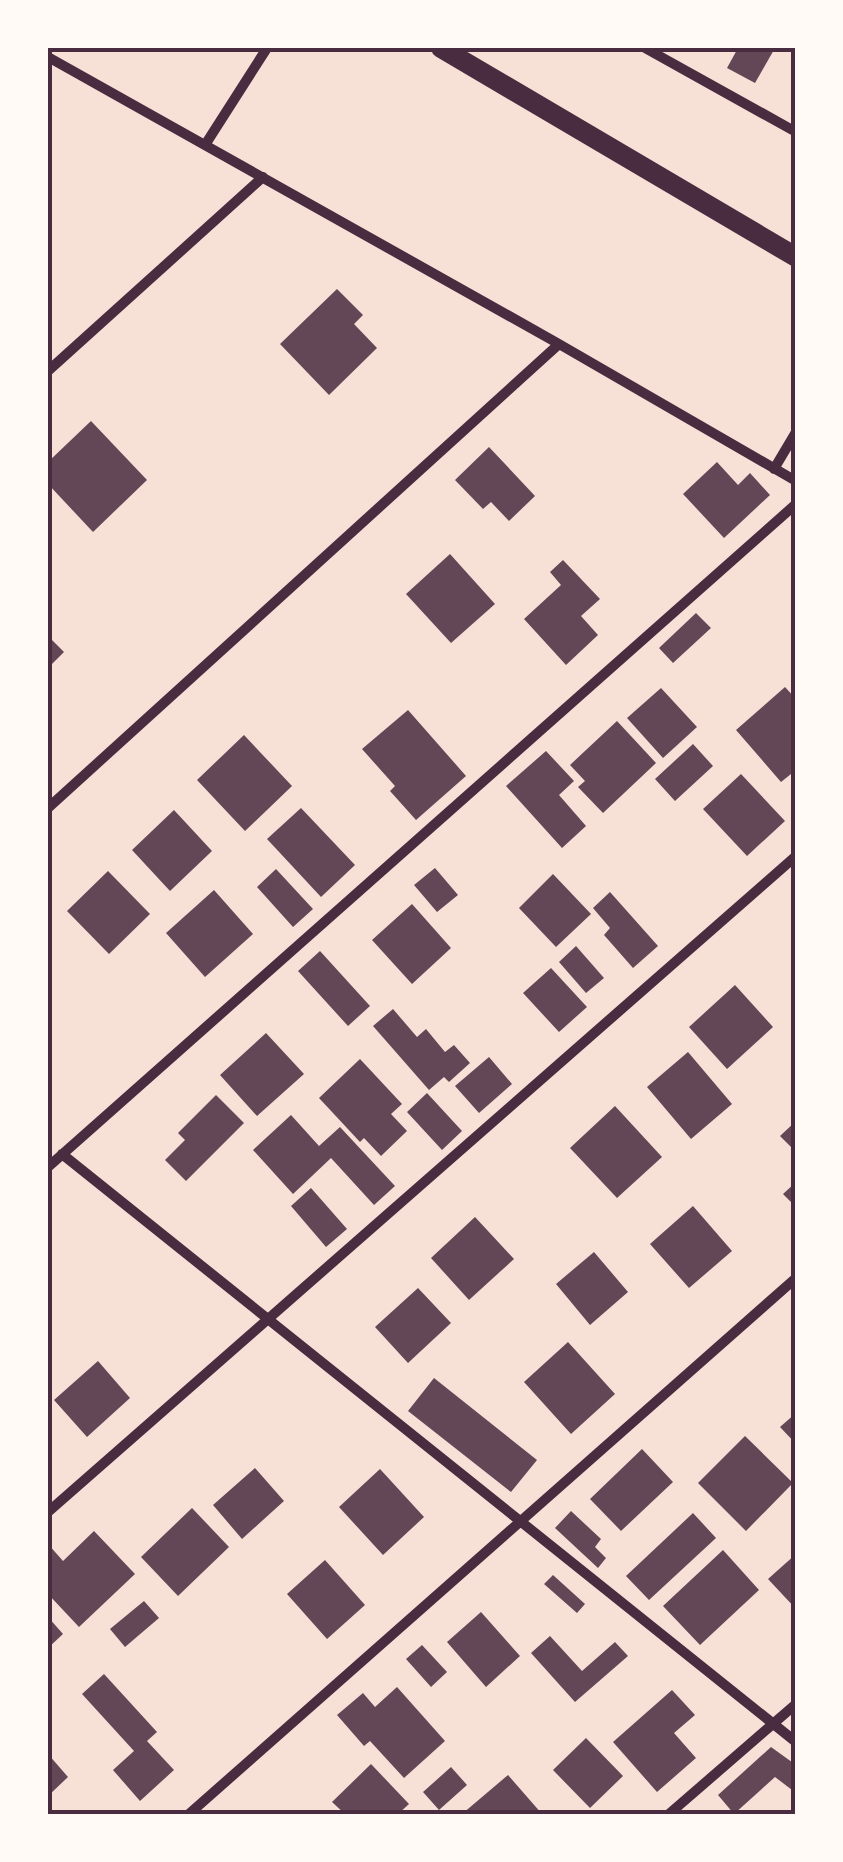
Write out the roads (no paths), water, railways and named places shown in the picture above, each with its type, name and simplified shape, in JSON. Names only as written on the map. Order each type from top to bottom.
[{"type":"main road","points":[[441,48],[796,257]]},
{"type":"street","points":[[205,146],[267,48]]},
{"type":"street","points":[[645,48],[796,132]]},
{"type":"street","points":[[48,57],[796,481]]},
{"type":"street","points":[[48,371],[263,178]]},
{"type":"street","points":[[48,808],[559,344]]},
{"type":"street","points":[[774,468],[796,432]]},
{"type":"street","points":[[48,1166],[796,504]]},
{"type":"street","points":[[48,1512],[796,856]]},
{"type":"street","points":[[62,1154],[796,1742]]},
{"type":"street","points":[[189,1814],[796,1278]]},
{"type":"street","points":[[670,1814],[796,1704]]}]
